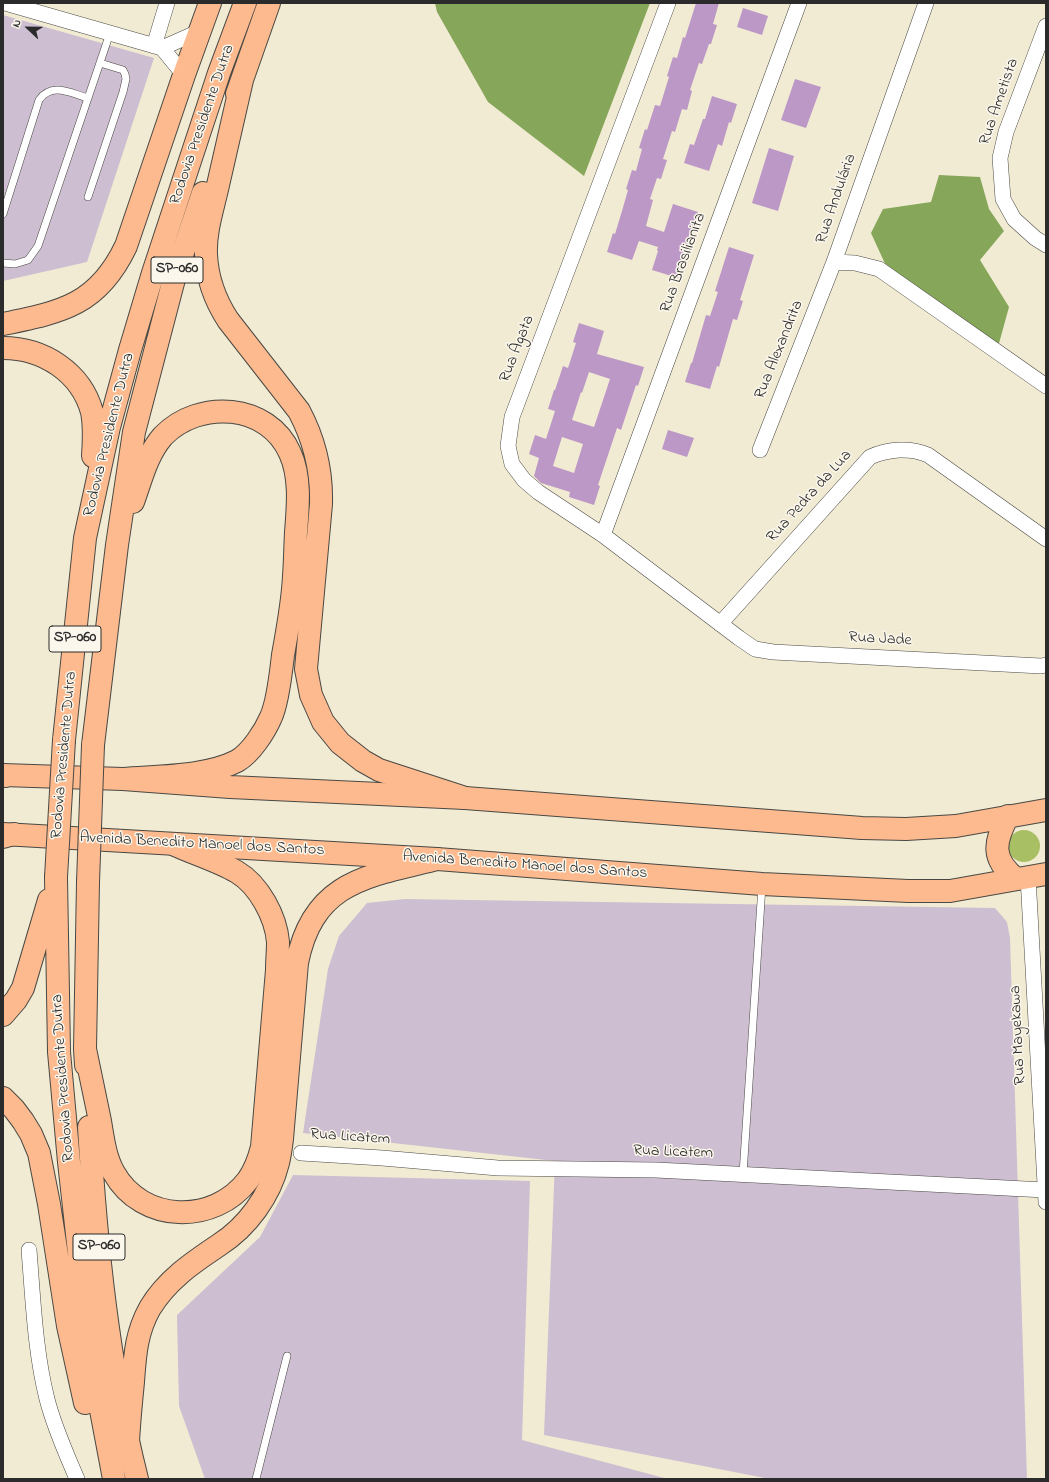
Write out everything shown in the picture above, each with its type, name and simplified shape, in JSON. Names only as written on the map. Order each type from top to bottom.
[{"type":"main road","points":[[3,324],[44,315],[72,306],[96,289],[115,267],[126,246],[198,32],[210,3]]},
{"type":"main road","name":"Rodovia Presidente Dutra","points":[[114,1479],[90,1352],[70,1178],[59,1052],[56,877],[64,740],[85,538],[109,427],[152,273],[219,73],[245,3]]},
{"type":"main road","name":"Rodovia Presidente Dutra","points":[[137,1479],[128,1442],[110,1340],[101,1271],[91,1162],[85,1049],[88,882],[93,745],[117,545],[134,432],[174,279],[269,3]]},
{"type":"main road","points":[[242,80],[208,225],[206,254],[207,268],[210,282],[220,308],[299,411],[317,455],[321,488],[306,669],[311,695],[323,722],[340,743],[363,761],[379,770],[465,798]]},
{"type":"main road","points":[[3,348],[25,350],[37,354],[58,365],[75,381],[88,401],[92,413],[94,436],[85,538]]},
{"type":"main road","points":[[117,545],[150,456],[162,437],[180,422],[202,413],[214,411],[237,412],[253,418],[268,427],[281,439],[291,454],[296,475],[298,495],[293,590],[280,681],[272,716],[258,742],[238,760],[207,772],[122,779]]},
{"type":"main road","points":[[4,775],[122,779],[230,787],[465,798],[862,828],[906,829],[956,826],[1008,816],[1042,815]]},
{"type":"main road","points":[[1008,816],[999,835],[997,846],[998,857],[1004,868],[1030,877]]},
{"type":"main road","name":"Avenida Benedito Manoel dos Santos","points":[[6,835],[437,859],[762,884],[908,891],[950,891],[1030,877]]},
{"type":"main road","points":[[85,1049],[106,1152],[115,1174],[130,1193],[150,1206],[162,1210],[192,1212],[209,1208],[231,1197],[248,1180],[259,1159],[262,1147],[277,970],[278,941],[271,915],[260,894],[249,882],[238,873],[175,845]]},
{"type":"main road","points":[[128,1442],[135,1352],[143,1323],[150,1309],[167,1285],[178,1274],[204,1254],[228,1239],[245,1224],[265,1196],[279,1163],[297,963],[302,942],[310,923],[328,900],[351,883],[377,873],[437,859]]},
{"type":"main road","points":[[3,1015],[16,1000],[23,988],[33,959],[56,877]]},
{"type":"main road","points":[[3,1098],[24,1121],[31,1134],[38,1153],[49,1204],[61,1292],[75,1359],[91,1424],[108,1479]]},
{"type":"street","points":[[5,3],[158,47],[184,75]]},
{"type":"street","points":[[158,47],[166,3]]},
{"type":"street","name":"Rua Ágata","points":[[668,3],[512,418],[508,446],[512,464],[524,480],[538,492],[603,535],[720,624]]},
{"type":"street","name":"Rua Brasilianita","points":[[603,535],[799,3]]},
{"type":"street","name":"Rua Andulária","points":[[926,3],[834,262],[855,263],[879,269],[1046,386]]},
{"type":"street","name":"Rua Ametista","points":[[1046,26],[1006,132],[1000,158],[1003,199],[1014,219],[1046,245]]},
{"type":"street","points":[[158,47],[198,32]]},
{"type":"street","name":"Rua Alexandrita","points":[[760,450],[834,262]]},
{"type":"street","name":"Rua Pedra da Lua","points":[[720,624],[870,457],[880,452],[899,450],[920,451],[928,455],[1046,539]]},
{"type":"street","name":"Rua Jade","points":[[720,624],[755,649],[773,652],[1041,666],[1046,665]]},
{"type":"street","name":"Rua Mayekawa","points":[[1030,877],[1045,1196]]},
{"type":"street","name":"Rua Licatem","points":[[301,1153],[498,1168],[656,1170],[743,1174],[1045,1196]]},
{"type":"street","points":[[29,1250],[34,1311],[47,1398],[54,1425],[77,1479]]},
{"type":"lane","points":[[3,263],[15,264],[28,260],[38,246],[110,33]]},
{"type":"lane","points":[[88,197],[118,108],[126,79],[123,70],[100,63]]},
{"type":"lane","points":[[3,214],[38,100],[48,91],[60,90],[88,98]]},
{"type":"lane","points":[[743,1174],[762,884]]},
{"type":"lane","points":[[256,1479],[287,1356]]},
{"type":"shaded area","points":[[3,15],[154,58],[87,262],[3,281]]},
{"type":"shaded area","points":[[405,899],[995,908],[1007,922],[1010,938],[1027,1479],[770,1479],[544,1435],[555,1161],[303,1133],[328,969],[339,936],[367,903]]},
{"type":"shaded area","points":[[293,1175],[530,1181],[522,1440],[668,1479],[205,1479],[179,1406],[177,1315],[260,1237]]},
{"type":"green space","points":[[435,3],[650,3],[584,176],[488,102],[437,12]]},
{"type":"green space","points":[[939,175],[980,177],[989,209],[1004,231],[980,260],[1009,307],[998,347],[887,268],[871,233],[883,209],[931,202]]},
{"type":"green space","points":[[1021,830],[1027,830],[1037,837],[1040,846],[1039,852],[1033,859],[1027,862],[1021,862],[1011,855],[1008,849],[1008,843],[1015,833]]},
{"type":"building","points":[[696,3],[719,3],[713,24],[717,25],[711,44],[709,44],[702,64],[699,63],[690,90],[692,91],[687,110],[682,109],[675,132],[672,131],[663,159],[667,160],[661,179],[657,178],[650,199],[653,200],[646,226],[664,232],[673,204],[698,212],[678,278],[652,270],[658,247],[639,241],[632,260],[607,252],[613,233],[615,234],[628,190],[626,189],[632,170],[636,171],[642,149],[639,148],[645,129],[647,130],[655,105],[660,106],[669,77],[667,76],[673,57],[677,58]]},
{"type":"building","points":[[743,8],[768,16],[762,35],[737,27]]},
{"type":"building","points":[[795,79],[821,87],[806,128],[781,120]]},
{"type":"building","points":[[712,96],[737,104],[731,123],[729,122],[722,146],[718,144],[709,171],[684,163],[690,144],[694,145],[703,119],[705,119]]},
{"type":"building","points":[[769,148],[794,156],[778,211],[752,203]]},
{"type":"building","points":[[729,247],[754,255],[740,300],[743,301],[737,320],[733,319],[719,367],[717,366],[710,389],[685,382],[706,315],[710,316],[718,292],[715,291]]},
{"type":"building","points":[[579,323],[604,331],[597,354],[644,367],[638,386],[636,385],[621,430],[617,428],[598,485],[600,486],[594,505],[569,497],[570,492],[541,483],[534,476],[539,458],[529,454],[535,435],[546,439],[555,411],[548,409],[563,366],[568,368],[576,343],[573,342]],"holes":[[[589,372],[610,379],[594,427],[572,420]],[[562,437],[583,444],[574,473],[553,466]]]},
{"type":"building","points":[[668,430],[694,438],[687,457],[662,449]]}]
